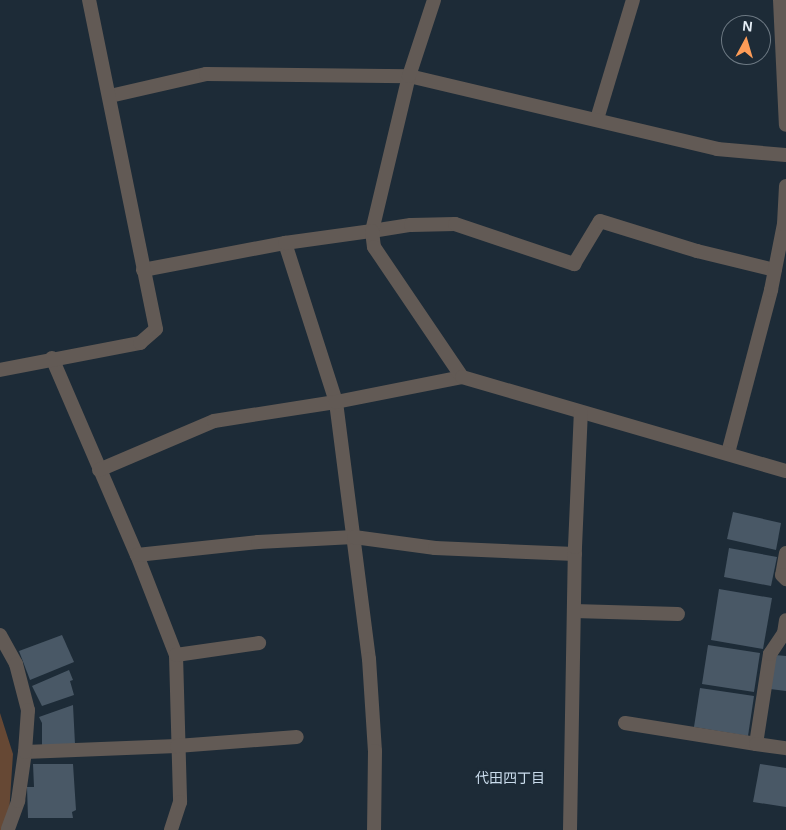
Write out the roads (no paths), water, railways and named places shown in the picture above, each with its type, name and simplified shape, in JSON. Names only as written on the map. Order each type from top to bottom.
[{"type":"street","points":[[0,370],[52,358],[140,343],[156,329],[110,96],[88,0]]},
{"type":"street","points":[[434,0],[409,76],[372,230],[374,247],[462,377]]},
{"type":"street","points":[[597,119],[633,0]]},
{"type":"street","points":[[780,0],[786,125]]},
{"type":"street","points":[[110,96],[206,74],[409,76],[597,119],[716,150],[786,154]]},
{"type":"street","points":[[728,453],[755,356],[775,270],[784,224],[786,186]]},
{"type":"street","points":[[143,270],[285,243],[372,230],[411,225],[455,224],[574,264],[600,221],[697,251],[775,270]]},
{"type":"street","points":[[285,243],[336,402],[369,659],[375,750],[374,830]]},
{"type":"street","points":[[52,358],[137,555],[176,655],[180,802],[171,830]]},
{"type":"street","points":[[99,470],[214,421],[336,402],[462,377],[786,470]]},
{"type":"street","points":[[570,830],[575,554],[581,412]]},
{"type":"street","points":[[137,555],[258,542],[354,537],[435,548],[575,554]]},
{"type":"street","points":[[786,553],[782,575],[786,579]]},
{"type":"street","points":[[574,612],[678,614]]},
{"type":"street","points":[[756,744],[770,654],[784,633],[786,620]]},
{"type":"street","points":[[0,635],[16,664],[28,710],[25,752],[18,801],[8,829]]},
{"type":"street","points":[[176,655],[260,643]]},
{"type":"street","points":[[625,723],[786,748]]},
{"type":"street","points":[[25,752],[177,746],[297,737]]},
{"type":"district","name":"代田四丁目","points":[[510,778]]}]
